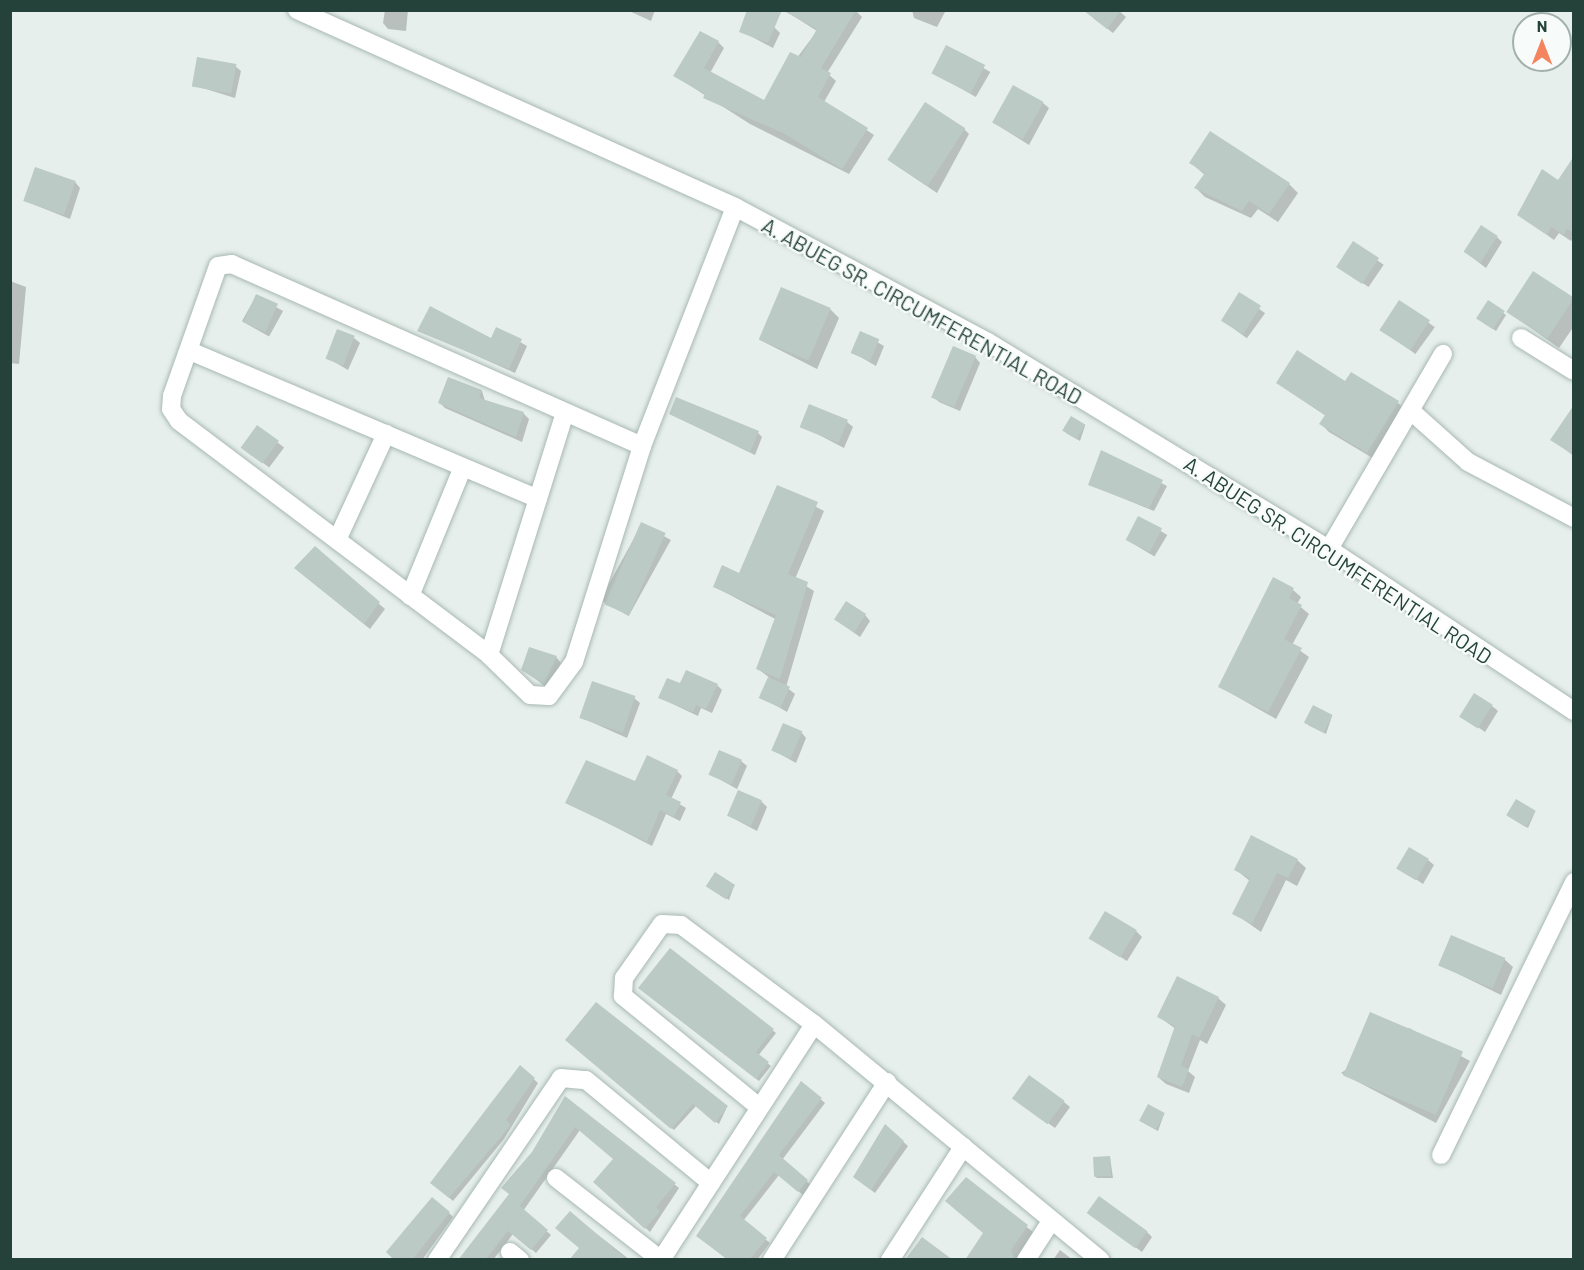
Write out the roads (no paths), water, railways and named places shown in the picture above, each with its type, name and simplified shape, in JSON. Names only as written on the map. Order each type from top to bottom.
[{"type":"street","name":"A. ABUEG SR. CIRCUMFERENTIAL ROAD","points":[[297,10],[735,207],[988,342],[1329,549],[1574,711]]},
{"type":"street","points":[[642,446],[564,415],[232,264],[218,266],[190,351],[172,396],[171,409],[179,421],[489,655],[530,695],[549,696],[567,679],[642,446],[735,207]]},
{"type":"street","points":[[1521,338],[1574,371]]},
{"type":"street","points":[[190,351],[538,499]]},
{"type":"street","points":[[1329,549],[1443,354]]},
{"type":"street","points":[[1411,411],[1468,462],[1574,518]]},
{"type":"street","points":[[489,655],[564,415]]},
{"type":"street","points":[[337,540],[386,434]]},
{"type":"street","points":[[410,596],[463,467]]},
{"type":"street","points":[[1441,1155],[1574,882]]},
{"type":"street","points":[[759,1107],[626,1001],[624,978],[656,930],[671,922],[814,1024],[1100,1260]]},
{"type":"street","points":[[556,1178],[661,1260],[814,1024]]},
{"type":"street","points":[[437,1260],[561,1078],[586,1080],[711,1183]]},
{"type":"street","points":[[772,1260],[887,1082]]},
{"type":"street","points":[[890,1260],[963,1147]]},
{"type":"street","points":[[1026,1260],[1051,1221]]}]
